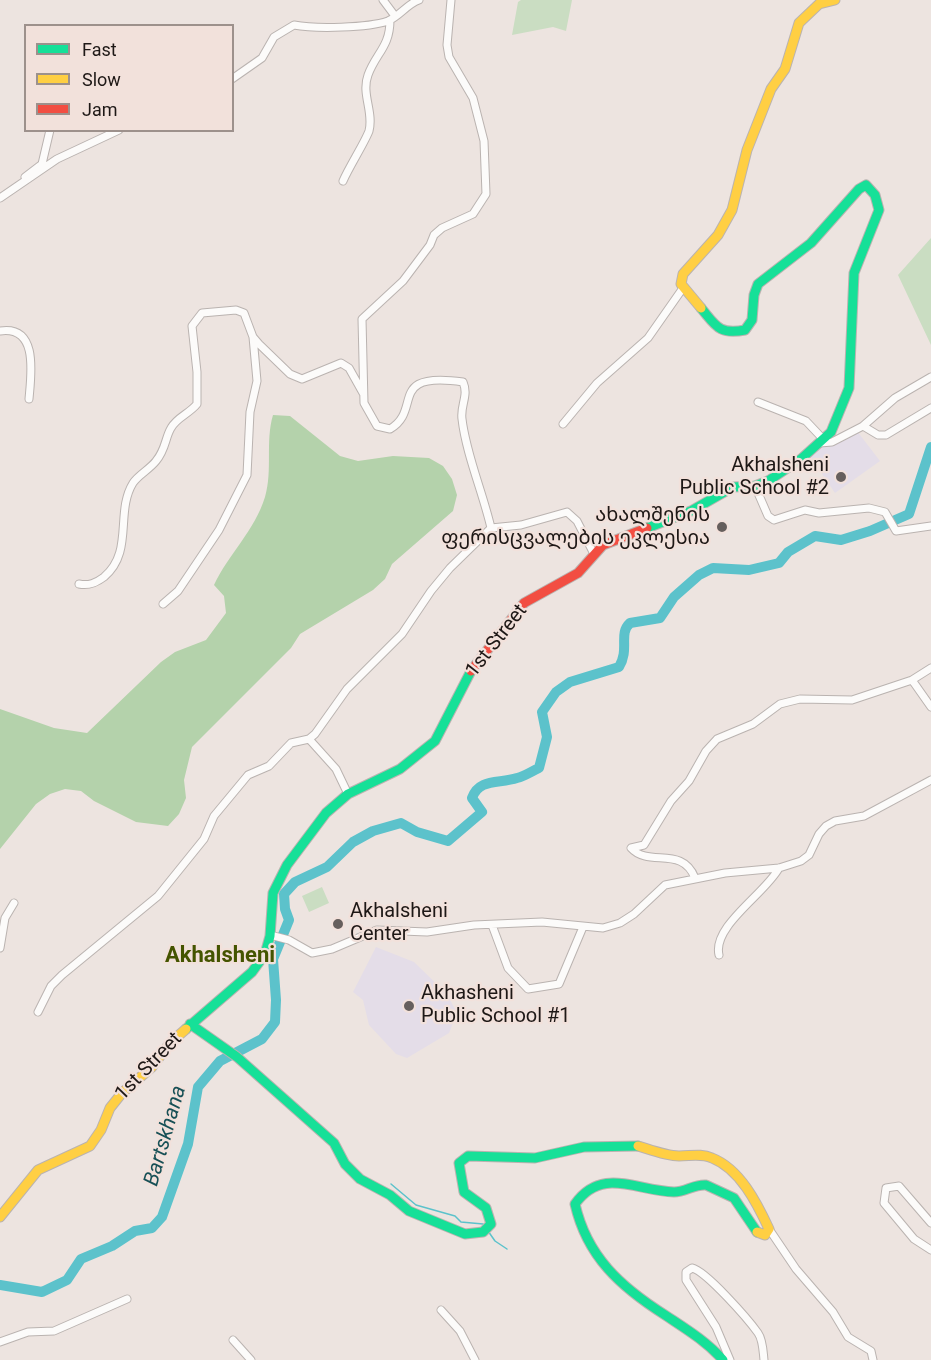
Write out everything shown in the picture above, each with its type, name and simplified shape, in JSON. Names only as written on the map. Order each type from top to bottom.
[{"type":"street","points":[[343,180],[369,131],[370,115],[366,86],[369,74],[390,36],[393,18],[383,0]]},
{"type":"street","points":[[234,78],[262,58],[274,37],[294,25],[322,28],[363,26],[393,18],[419,0]]},
{"type":"street","points":[[451,0],[447,45],[449,57],[473,98],[484,141],[486,194],[473,214],[442,228],[435,235],[403,281],[362,319],[364,395],[368,414],[377,426],[390,429],[400,418],[408,395],[418,383],[447,380],[463,382],[466,389],[461,415],[464,434],[491,528]]},
{"type":"street","points":[[822,441],[838,421],[849,388],[854,321],[854,273],[879,210],[871,190],[866,185],[859,189],[811,243],[762,280],[754,295],[752,320],[745,330],[730,333],[718,329],[684,288],[683,274],[718,235],[732,210],[747,150],[771,88],[785,69],[799,22],[819,4],[835,0]]},
{"type":"street","points":[[26,182],[24,177],[42,164],[50,132]]},
{"type":"street","points":[[0,198],[57,159],[115,132]]},
{"type":"street","points":[[563,424],[597,383],[648,338],[684,288]]},
{"type":"street","points":[[79,584],[93,584],[110,572],[119,556],[126,505],[134,481],[157,460],[167,444],[169,430],[177,420],[184,417],[197,404],[192,326],[202,313],[236,310],[244,313],[253,337],[258,381],[250,412],[247,475],[219,530],[178,591],[163,604]]},
{"type":"street","points":[[0,331],[17,332],[26,340],[31,354],[29,399]]},
{"type":"street","points":[[253,337],[290,374],[302,379],[341,363],[349,368],[364,395]]},
{"type":"street","points":[[758,402],[806,421],[822,441],[832,442],[863,426],[896,398],[931,377]]},
{"type":"street","points":[[863,426],[878,435],[886,435],[931,408]]},
{"type":"street","name":"1st Street","points":[[0,1217],[38,1170],[90,1146],[101,1130],[110,1108],[122,1094],[152,1067],[170,1043],[190,1024],[252,972],[265,954],[272,936],[273,893],[287,865],[326,813],[348,794],[399,769],[435,741],[472,669],[507,621],[524,603],[578,573],[603,545],[691,511],[734,487],[754,486],[768,481],[822,441]]},
{"type":"street","points":[[754,486],[768,516],[774,520],[805,510],[819,513],[869,508],[885,512],[896,531],[931,526]]},
{"type":"street","points":[[38,1012],[51,986],[62,975],[158,896],[204,839],[214,816],[248,775],[269,766],[291,743],[309,739],[323,725],[346,689],[402,634],[431,591],[450,568],[491,528],[520,525],[567,512],[577,521],[594,554]]},
{"type":"street","points":[[695,878],[684,861],[638,853],[631,848],[644,845],[671,801],[689,782],[706,751],[717,740],[753,724],[780,704],[800,699],[852,700],[912,680],[931,668]]},
{"type":"street","points":[[912,680],[931,707]]},
{"type":"street","points":[[309,739],[336,769],[348,794]]},
{"type":"street","points":[[272,936],[285,938],[312,953],[332,949],[376,930],[427,932],[542,922],[603,928],[620,923],[634,914],[665,885],[695,878],[779,868],[809,855],[819,834],[826,826],[835,821],[864,816],[931,780]]},
{"type":"street","points":[[719,956],[718,949],[728,926],[773,880],[779,868]]},
{"type":"street","points":[[0,948],[5,918],[14,903]]},
{"type":"street","points":[[492,925],[508,968],[528,989],[559,984],[583,927]]},
{"type":"street","points":[[190,1024],[237,1057],[334,1143],[345,1164],[360,1179],[390,1195],[409,1211],[465,1234],[483,1232],[491,1224],[486,1208],[464,1192],[459,1163],[468,1156],[535,1158],[584,1147],[632,1145],[651,1152],[678,1156],[692,1154],[718,1161],[751,1191],[769,1229],[796,1269],[833,1312],[848,1337],[871,1351],[873,1360]]},
{"type":"street","points":[[723,1360],[699,1335],[660,1312],[601,1262],[592,1250],[584,1226],[578,1219],[575,1204],[584,1190],[598,1183],[682,1192],[699,1185],[714,1187],[729,1194],[740,1204],[758,1234],[765,1234],[769,1229]]},
{"type":"street","points":[[931,1223],[899,1186],[886,1188],[884,1203],[915,1239],[931,1250]]},
{"type":"street","points":[[730,1360],[716,1327],[686,1280],[686,1272],[692,1268],[699,1270],[718,1288],[759,1334],[764,1360]]},
{"type":"street","points":[[0,1342],[28,1332],[54,1331],[127,1299]]},
{"type":"street","points":[[441,1310],[460,1331],[475,1360]]},
{"type":"street","points":[[233,1340],[251,1360]]},
{"type":"shaded area","name":"Akhalsheni Public School #2","points":[[857,431],[880,461],[835,493],[810,456],[825,445],[836,444]]},
{"type":"shaded area","name":"Akhasheni Public School #1","points":[[376,947],[414,962],[447,994],[457,1013],[449,1033],[407,1058],[396,1054],[369,1025],[363,1000],[353,992]]},
{"type":"green space","points":[[521,0],[572,0],[566,31],[553,27],[512,35],[518,2]]},
{"type":"green space","points":[[931,238],[931,345],[898,275]]},
{"type":"green space","points":[[273,415],[290,416],[340,456],[358,461],[393,456],[429,458],[443,466],[452,479],[457,495],[453,511],[392,564],[385,579],[373,590],[300,634],[291,648],[192,747],[184,780],[186,798],[179,814],[168,826],[136,822],[94,801],[81,791],[65,789],[50,794],[36,804],[0,849],[0,709],[54,728],[87,733],[161,662],[175,652],[206,640],[226,613],[224,596],[214,585],[255,520],[265,497]]},
{"type":"green space","points":[[322,887],[329,903],[309,912],[302,896]]},
{"type":"waterway","name":"Bartskhana","points":[[0,1285],[42,1292],[67,1280],[81,1259],[112,1246],[135,1231],[152,1228],[162,1217],[188,1144],[198,1087],[220,1061],[262,1039],[275,1022],[273,959],[289,920],[285,909],[284,894],[295,882],[327,867],[353,842],[373,831],[401,823],[417,832],[448,841],[482,812],[472,798],[479,787],[520,777],[539,768],[547,737],[542,712],[556,692],[570,682],[619,667],[624,654],[625,632],[630,623],[660,618],[674,597],[699,575],[713,568],[749,570],[779,563],[788,552],[815,536],[841,540],[870,531],[909,514],[931,447]]},
{"type":"waterway","points":[[391,1184],[416,1205],[455,1216],[461,1222],[483,1224]]},
{"type":"waterway","points":[[488,1231],[495,1241],[507,1249]]},
{"type":"traffic: fast","points":[[647,528],[691,511],[733,487],[755,486],[768,481],[801,459],[831,432],[849,388],[854,273],[879,210],[875,195],[866,185],[859,189],[811,243],[758,284],[754,295],[752,320],[745,330],[729,331],[719,328],[701,308]]},
{"type":"traffic: fast","points":[[186,1029],[252,972],[265,954],[270,936],[273,893],[287,865],[326,813],[348,794],[400,769],[435,741],[471,671]]},
{"type":"traffic: fast","points":[[190,1024],[237,1057],[334,1143],[345,1164],[360,1179],[390,1195],[409,1211],[465,1234],[483,1232],[491,1224],[486,1208],[464,1192],[459,1163],[468,1156],[535,1158],[584,1147],[638,1146]]},
{"type":"traffic: fast","points":[[723,1360],[696,1336],[620,1282],[597,1255],[588,1240],[575,1204],[585,1193],[608,1183],[674,1192],[706,1185],[734,1198],[757,1232]]},
{"type":"traffic: slow","points":[[701,308],[681,284],[683,274],[718,235],[732,210],[747,150],[771,89],[785,69],[799,23],[819,4],[835,0]]},
{"type":"traffic: slow","points":[[0,1217],[38,1170],[90,1146],[101,1130],[110,1108],[122,1093],[152,1067],[170,1043],[186,1029]]},
{"type":"traffic: slow","points":[[638,1146],[669,1155],[704,1156],[722,1163],[739,1178],[759,1208],[769,1229],[765,1235],[757,1232]]},
{"type":"traffic: jam","points":[[471,671],[524,603],[578,573],[603,545],[647,528]]},
{"type":"place","name":"Akhalsheni Public School #2","points":[[841,477]]},
{"type":"place","name":"ახალშენის ფერისცვალების ეკლესია","points":[[722,527]]},
{"type":"place","name":"Akhalsheni Center","points":[[338,924]]},
{"type":"place","name":"Akhasheni Public School #1","points":[[409,1006]]},
{"type":"district","name":"Akhalsheni","points":[[220,956]]}]
